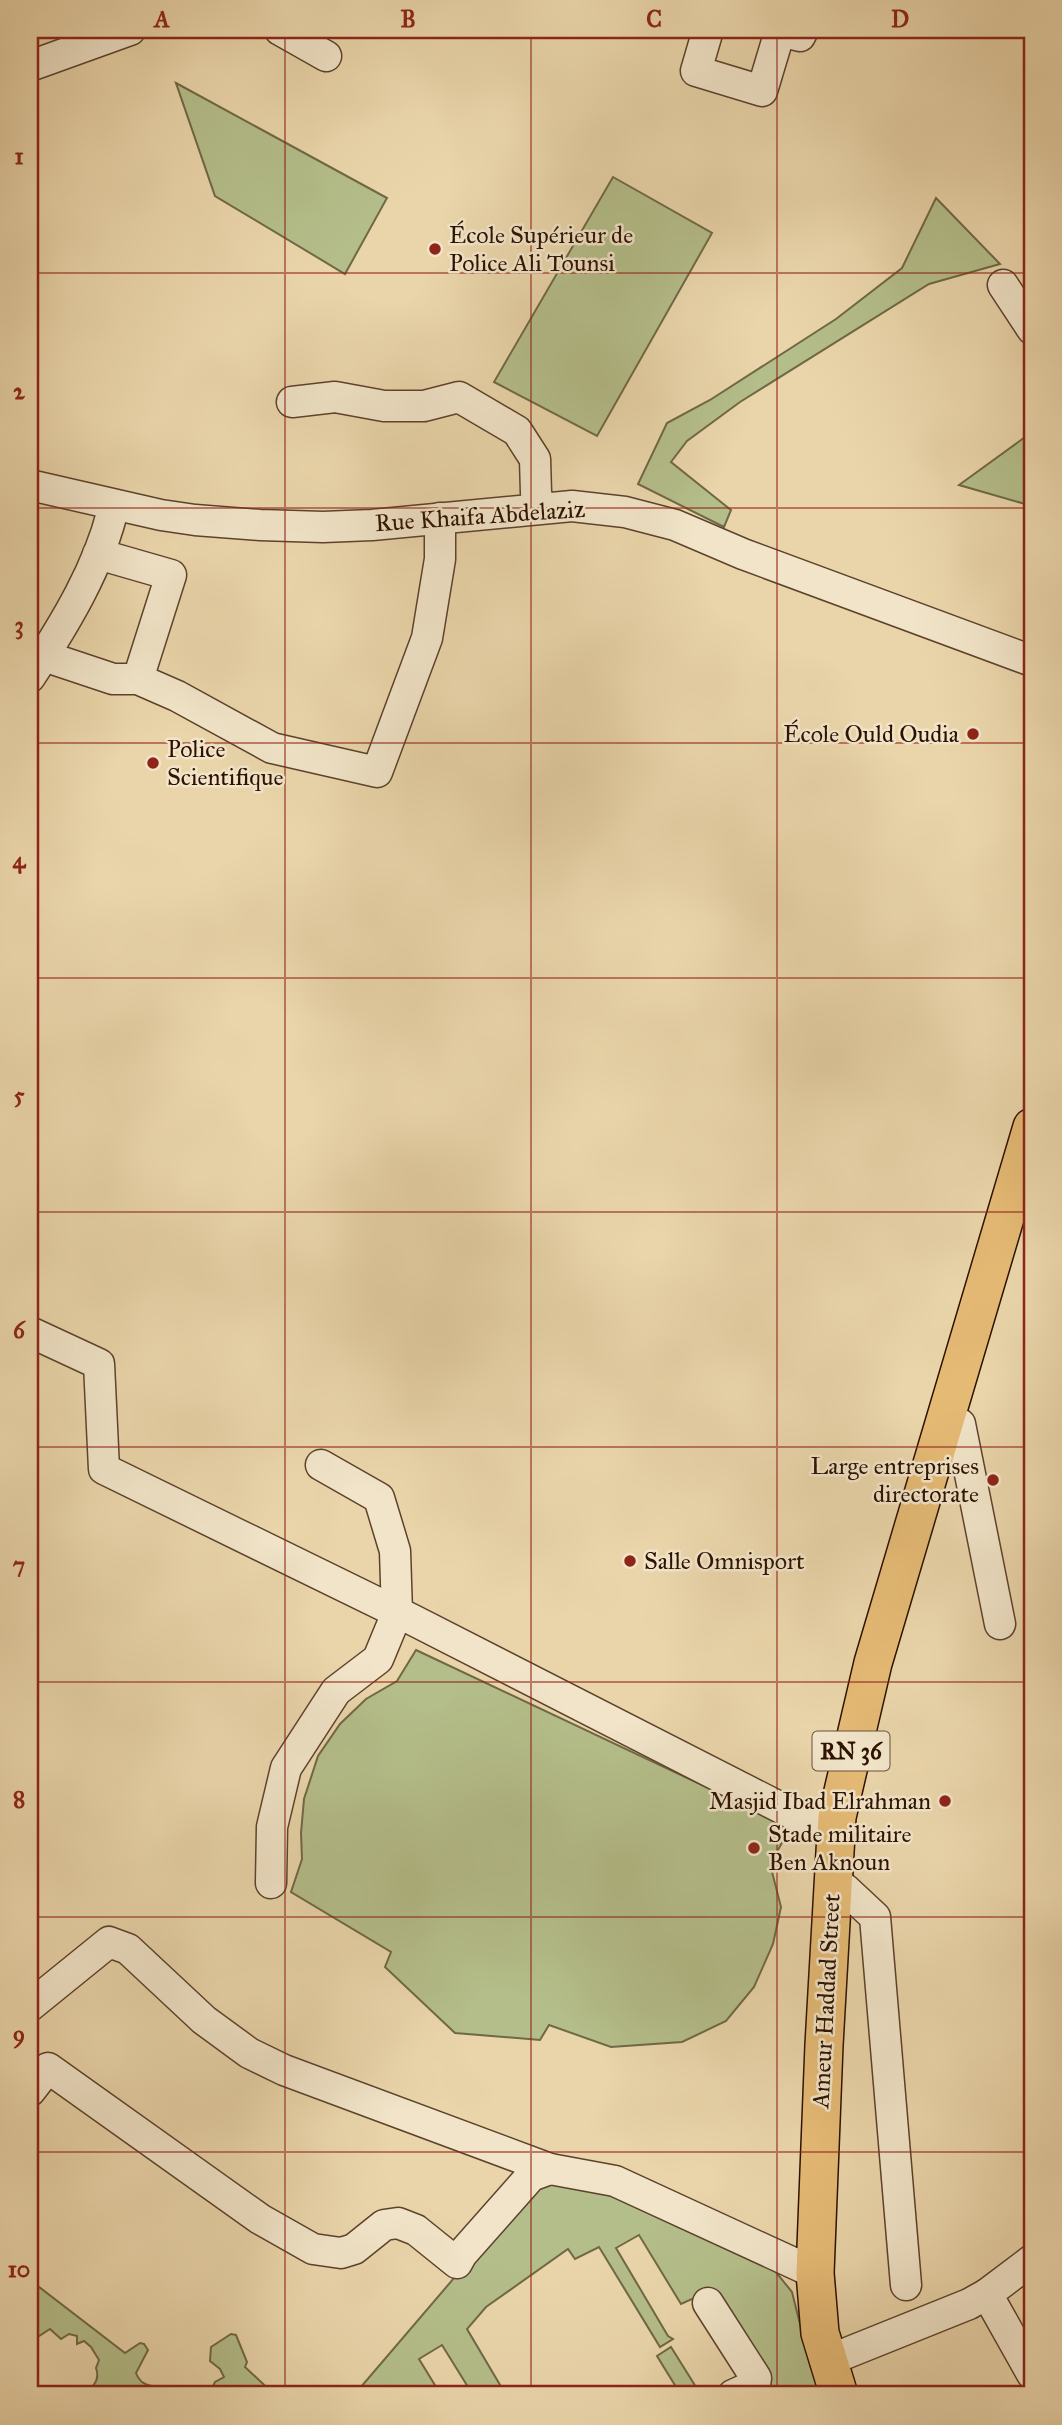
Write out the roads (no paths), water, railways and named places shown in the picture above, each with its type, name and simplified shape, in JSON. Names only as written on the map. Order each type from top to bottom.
[{"type":"main road","name":"Ameur Haddad Street","points":[[839,2395],[820,2333],[815,2273],[823,2058],[836,1836],[848,1764],[873,1663],[1032,1127]]},
{"type":"main road","name":"Ameur Haddad Street","points":[[858,2395],[842,2355],[830,2297],[827,2227],[845,1889],[852,1817],[874,1716],[896,1634],[1032,1189]]},
{"type":"street","points":[[30,65],[130,30]]},
{"type":"street","points":[[280,30],[326,56]]},
{"type":"street","points":[[708,30],[696,71],[762,91],[786,30]]},
{"type":"street","points":[[1003,285],[1032,329]]},
{"type":"street","points":[[292,402],[335,397],[384,406],[424,406],[459,397],[517,431],[536,459],[536,493],[540,508]]},
{"type":"street","name":"Rue Khaifa Abdelaziz","points":[[30,485],[114,505],[195,520],[260,525],[323,527],[540,508],[595,507],[625,512],[675,525],[743,554],[1019,656]]},
{"type":"street","points":[[114,505],[98,554],[61,631],[37,666],[113,679],[138,679],[188,702],[272,748],[377,772],[428,638],[440,559],[440,518]]},
{"type":"street","points":[[98,554],[171,575],[138,679]]},
{"type":"street","points":[[1019,656],[1032,686]]},
{"type":"street","points":[[30,1332],[99,1364],[104,1469],[397,1613],[836,1836]]},
{"type":"street","points":[[960,1424],[1000,1624]]},
{"type":"street","points":[[271,1883],[272,1827],[286,1768],[336,1691],[378,1659],[397,1613],[395,1551],[379,1499],[321,1465]]},
{"type":"street","points":[[845,1889],[875,1917],[906,2285]]},
{"type":"street","points":[[30,2006],[109,1942],[128,1949],[204,2020],[249,2053],[284,2070],[551,2169],[615,2181],[815,2273]]},
{"type":"street","points":[[30,2091],[48,2068],[260,2219],[313,2249],[332,2252],[341,2253],[354,2249],[384,2225],[398,2223],[416,2230],[457,2263],[531,2176],[551,2169]]},
{"type":"street","points":[[842,2355],[961,2307],[987,2294],[1032,2260]]},
{"type":"street","points":[[987,2294],[1032,2374]]},
{"type":"street","points":[[708,2303],[756,2378],[755,2385],[750,2389],[733,2395]]},
{"type":"place","name":"École Supérieur de Police Ali Tounsi","points":[[435,249]]},
{"type":"place","name":"École Ould Oudia","points":[[973,734]]},
{"type":"place","name":"Police Scientifique","points":[[153,763]]},
{"type":"place","name":"Large entreprises directorate","points":[[993,1480]]},
{"type":"place","name":"Salle Omnisport","points":[[630,1561]]},
{"type":"place","name":"Masjid Ibad Elrahman","points":[[945,1801]]},
{"type":"place","name":"Stade militaire Ben Aknoun","points":[[754,1848]]}]
